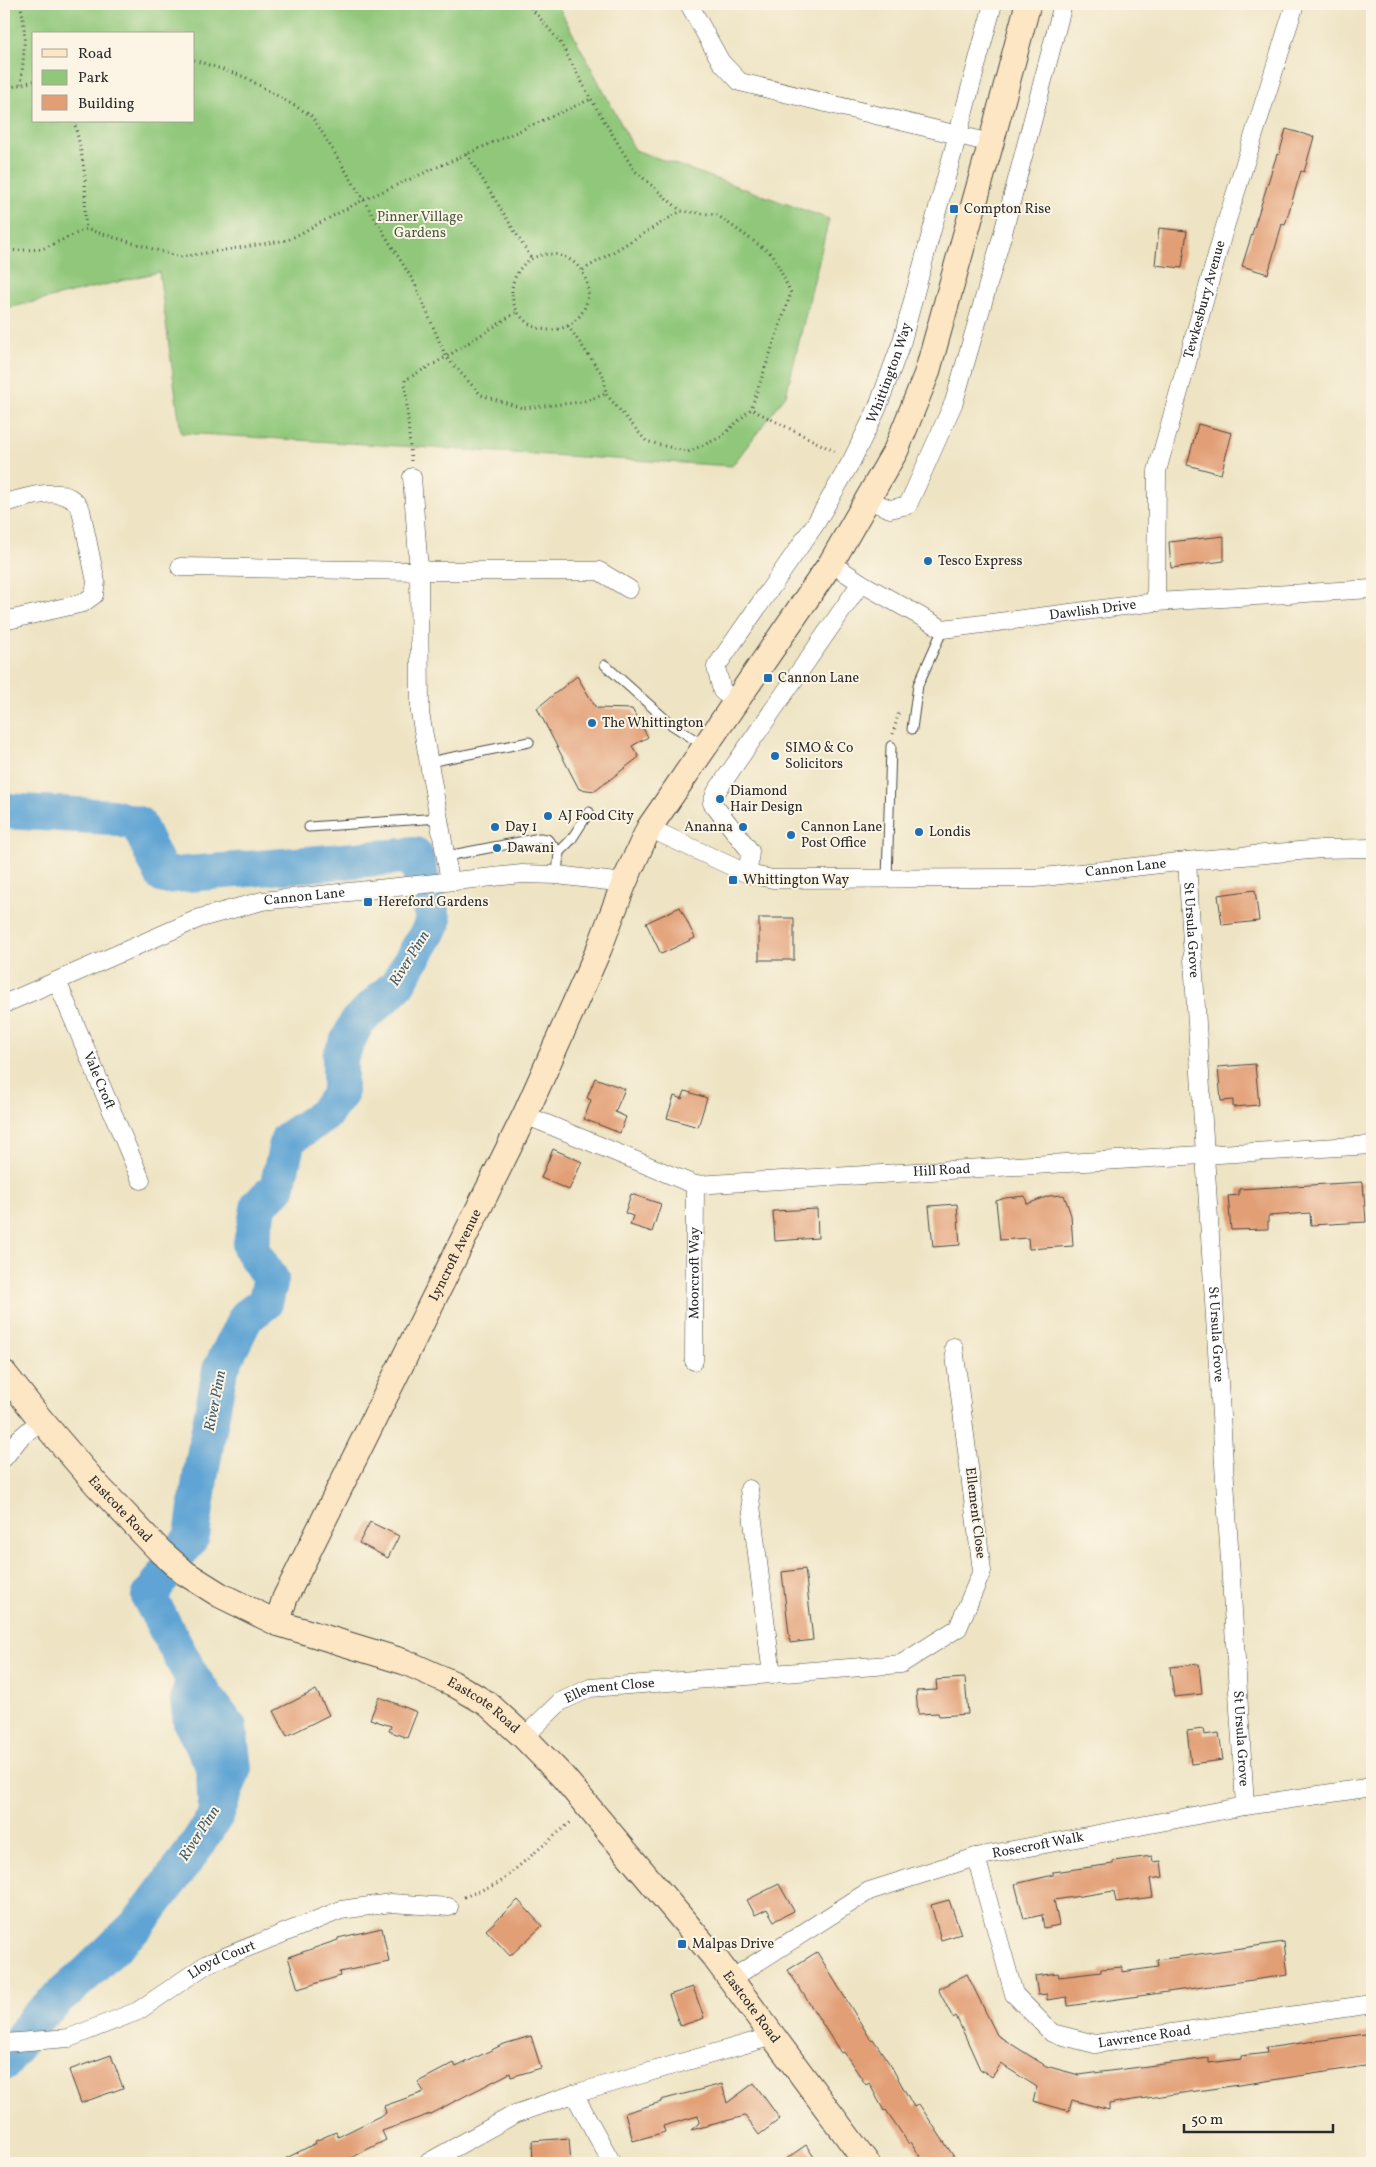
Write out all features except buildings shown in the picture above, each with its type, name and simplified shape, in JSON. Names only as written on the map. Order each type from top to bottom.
[{"type":"street","points":[[689,4],[721,62],[740,82],[992,143]]},
{"type":"street","name":"Whittington Way","points":[[735,701],[722,691],[716,667],[816,523],[852,460],[877,409],[902,341],[994,4]]},
{"type":"street","points":[[624,883],[649,828],[831,563],[896,450],[927,373],[992,143],[1028,4]]},
{"type":"street","points":[[868,500],[890,509],[908,505],[954,402],[1003,234],[1063,4]]},
{"type":"street","name":"Tewkesbury Avenue","points":[[1156,602],[1157,471],[1223,234],[1295,4]]},
{"type":"street","points":[[412,477],[419,571],[420,713],[447,856],[442,882]]},
{"type":"street","points":[[4,503],[53,492],[76,502],[81,510],[96,582],[94,595],[83,603],[4,622]]},
{"type":"street","points":[[831,563],[861,583],[943,629]]},
{"type":"street","points":[[180,567],[419,571],[599,571],[629,589]]},
{"type":"street","points":[[748,874],[750,851],[712,803],[716,792],[861,583]]},
{"type":"street","name":"Dawlish Drive","points":[[943,629],[1156,602],[1372,589]]},
{"type":"street","name":"Cannon Lane","points":[[649,828],[748,874],[773,879],[1035,878],[1187,861],[1321,850],[1372,848]]},
{"type":"street","name":"St Ursula Grove","points":[[1187,861],[1245,1806]]},
{"type":"street","name":"Cannon Lane","points":[[4,1004],[200,918],[262,901],[522,874],[558,875],[624,883]]},
{"type":"street","name":"Lyncroft Avenue","points":[[277,1623],[289,1590],[525,1115],[599,948],[624,883]]},
{"type":"street","name":"Vale Croft","points":[[57,981],[141,1180]]},
{"type":"street","name":"Hill Road","points":[[525,1115],[695,1185],[1372,1145]]},
{"type":"street","name":"Moorcroft Way","points":[[694,1361],[695,1185]]},
{"type":"street","name":"Ellement Close","points":[[524,1736],[560,1702],[590,1688],[901,1664],[958,1628],[982,1571],[954,1347]]},
{"type":"street","name":"Eastcote Road","points":[[4,1373],[41,1420],[97,1485],[161,1552],[185,1573],[220,1596],[277,1623],[405,1662],[452,1683],[488,1704],[524,1736],[563,1776],[731,1979],[867,2163]]},
{"type":"street","points":[[4,1458],[20,1439],[41,1420]]},
{"type":"street","points":[[749,1489],[772,1674]]},
{"type":"street","name":"Rosecroft Walk","points":[[731,1979],[869,1891],[976,1858],[1245,1806],[1372,1787]]},
{"type":"street","name":"Lawrence Road","points":[[976,1858],[1014,1994],[1052,2034],[1095,2044],[1372,2004]]},
{"type":"street","name":"Lloyd Court","points":[[4,2043],[69,2038],[138,2011],[207,1964],[341,1910],[391,1903],[449,1908]]},
{"type":"street","points":[[427,2163],[516,2114],[574,2094],[773,2036]]},
{"type":"street","points":[[574,2094],[612,2163]]},
{"type":"lane","points":[[912,729],[918,685],[943,629]]},
{"type":"lane","points":[[606,665],[672,725],[705,747]]},
{"type":"lane","points":[[429,762],[528,742]]},
{"type":"lane","points":[[887,880],[891,746]]},
{"type":"lane","points":[[558,875],[559,852],[571,840],[588,812]]},
{"type":"lane","points":[[309,827],[439,818]]},
{"type":"lane","points":[[447,856],[540,838],[547,839],[559,852]]},
{"type":"path","points":[[20,4],[24,16],[25,36],[21,84]]},
{"type":"path","points":[[528,4],[560,42],[591,100],[634,170],[681,211],[717,215],[773,255],[791,293],[752,409],[721,437],[688,452],[646,441],[606,394],[604,377],[568,326]]},
{"type":"path","points":[[195,60],[245,77],[312,116],[415,284],[446,357],[481,395],[522,408],[582,402],[606,394]]},
{"type":"path","points":[[4,89],[32,81]]},
{"type":"path","points":[[4,251],[42,249],[86,229],[180,257],[288,240],[363,200],[591,100]]},
{"type":"path","points":[[74,122],[83,161],[86,229]]},
{"type":"path","points":[[467,154],[531,258]]},
{"type":"path","points":[[583,270],[681,211]]},
{"type":"path","points":[[550,253],[568,257],[583,270],[589,291],[584,312],[568,326],[549,331],[531,326],[517,312],[511,292],[516,272],[531,258],[550,253]]},
{"type":"path","points":[[412,477],[405,380],[446,357],[517,312]]},
{"type":"path","points":[[752,409],[852,460]]},
{"type":"path","points":[[449,1908],[460,1898],[499,1883],[588,1807]]},
{"type":"green space","name":"Pinner Village Gardens","points":[[4,4],[557,4],[635,150],[829,219],[786,395],[732,466],[181,433],[159,272],[4,309]]},
{"type":"waterway","name":"River Pinn","points":[[4,811],[113,817],[138,824],[163,876],[415,855],[434,922],[396,986],[357,1022],[340,1057],[340,1094],[324,1115],[288,1139],[277,1188],[259,1204],[250,1248],[271,1279],[265,1303],[246,1317],[220,1370],[201,1472],[192,1536],[149,1597],[193,1679],[229,1728],[234,1768],[216,1815],[190,1855],[138,1924],[36,2018],[4,2063]]},
{"type":"waterway","points":[[193,1679],[188,1701],[191,1723],[214,1766],[215,1800]]},
{"type":"place","name":"Compton Rise","points":[[954,209]]},
{"type":"place","name":"Tesco Express","points":[[928,561]]},
{"type":"place","name":"Cannon Lane","points":[[768,678]]},
{"type":"place","name":"The Whittington","points":[[592,723]]},
{"type":"place","name":"SIMO & Co Solicitors","points":[[775,756]]},
{"type":"place","name":"Diamond Hair Design","points":[[720,799]]},
{"type":"place","name":"AJ Food City","points":[[548,816]]},
{"type":"place","name":"Day 1","points":[[495,827]]},
{"type":"place","name":"Ananna","points":[[743,827]]},
{"type":"place","name":"Londis","points":[[919,832]]},
{"type":"place","name":"Cannon Lane Post Office","points":[[791,835]]},
{"type":"place","name":"Dawani","points":[[497,848]]},
{"type":"place","name":"Whittington Way","points":[[733,880]]},
{"type":"place","name":"Hereford Gardens","points":[[368,902]]},
{"type":"place","name":"Malpas Drive","points":[[682,1944]]}]
